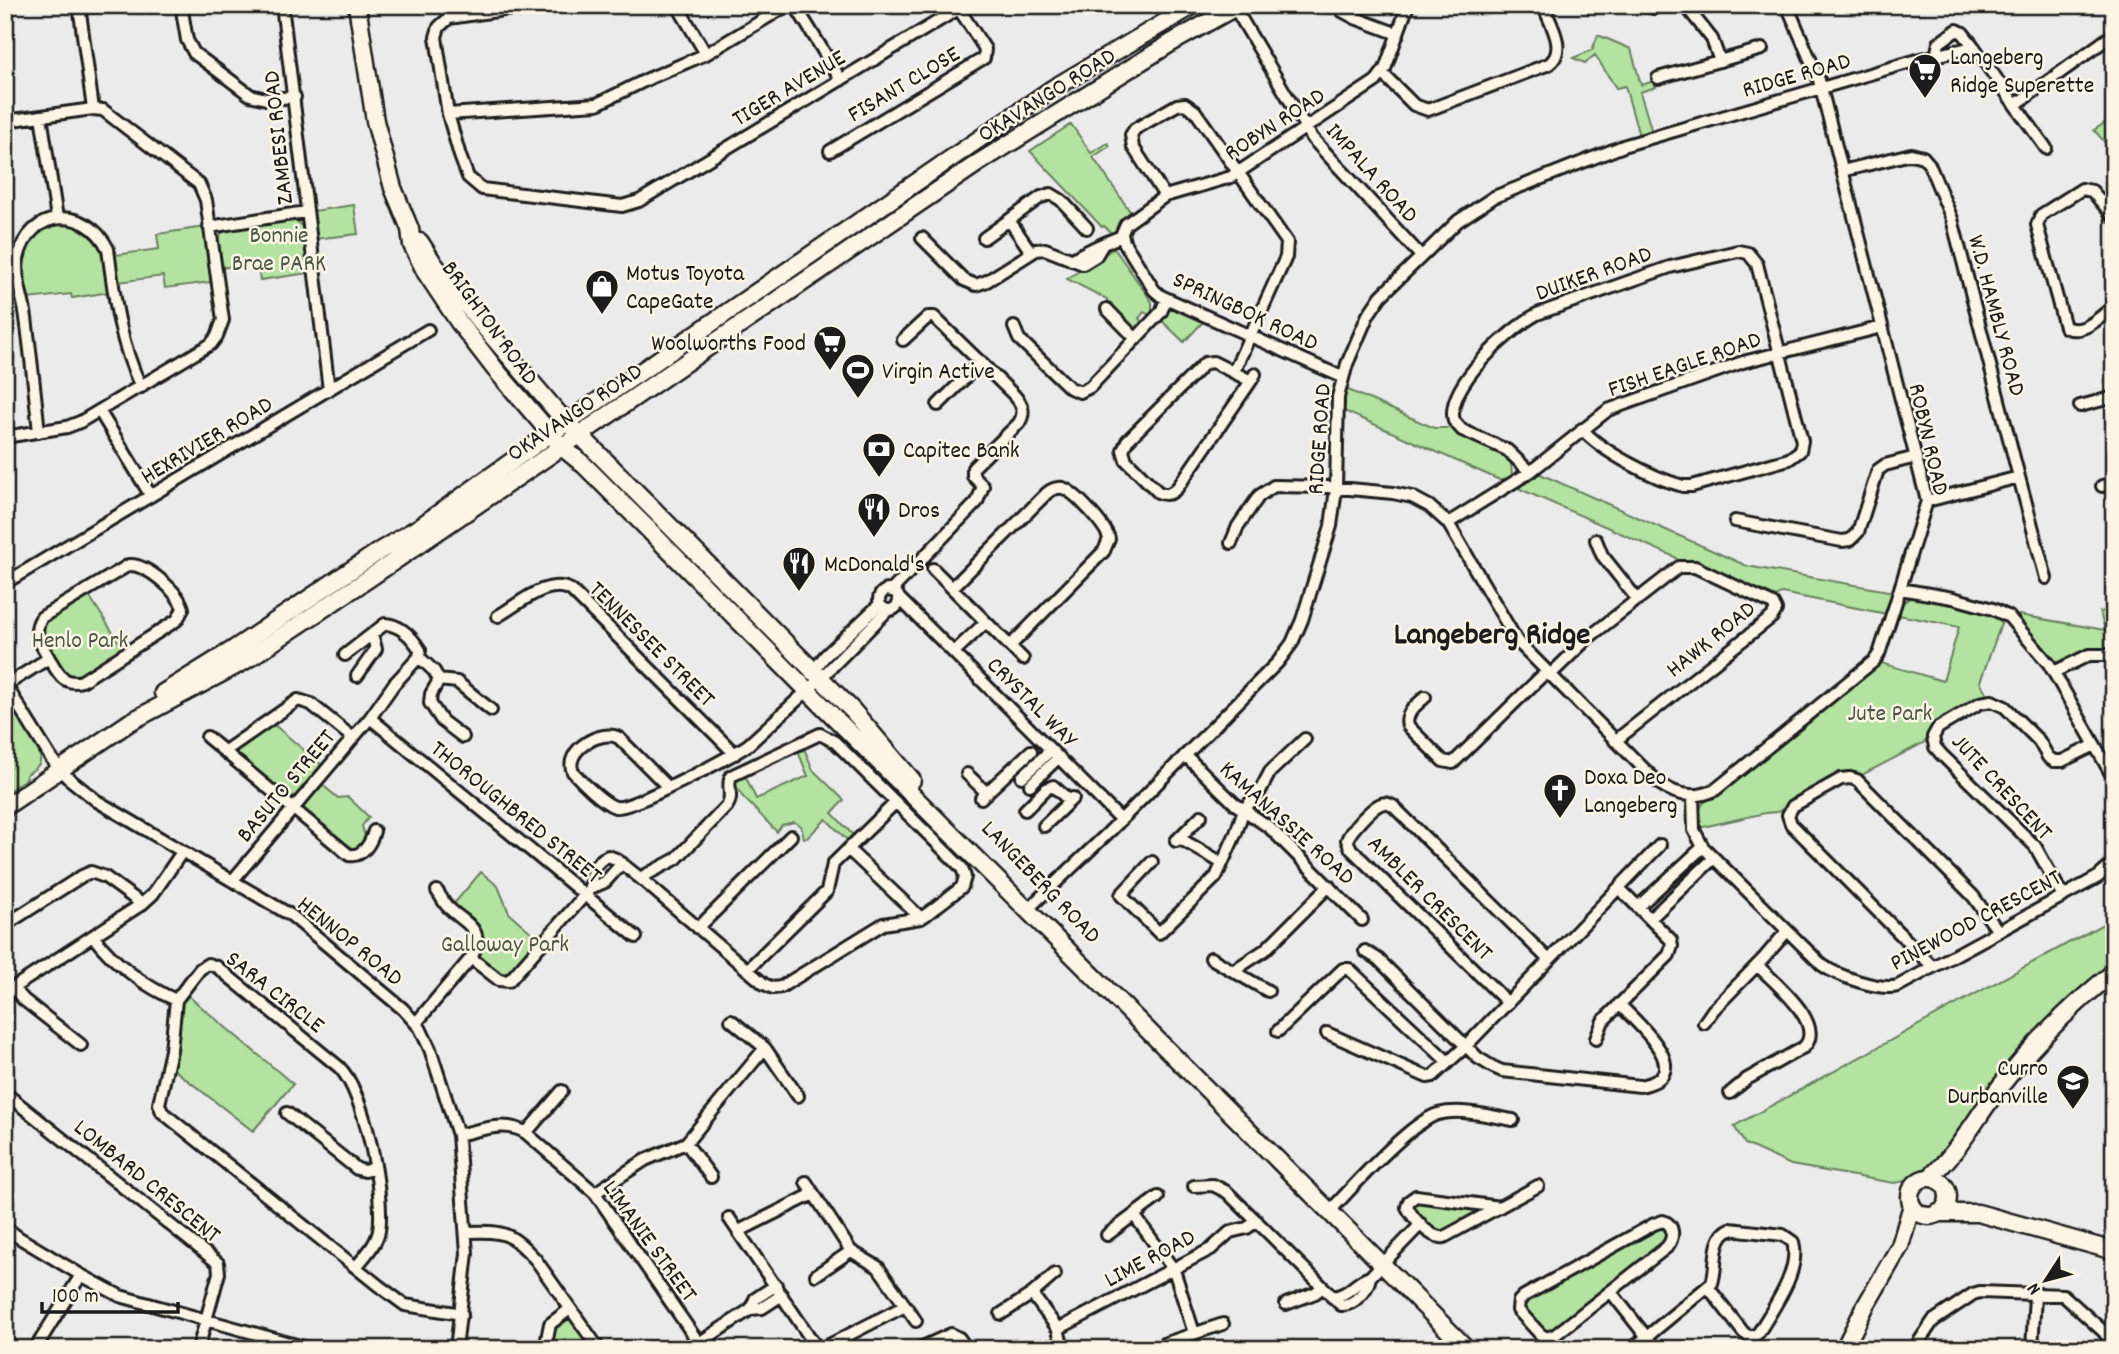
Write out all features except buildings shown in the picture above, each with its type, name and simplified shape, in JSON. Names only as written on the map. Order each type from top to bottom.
[{"type":"main road","name":"BRIGHTON ROAD","points":[[357,5],[375,121],[393,188],[410,229],[480,322],[579,436]]},
{"type":"main road","name":"OKAVANGO ROAD","points":[[5,807],[122,717],[234,649],[370,557],[418,528],[550,434],[1052,89],[1194,5]]},
{"type":"main road","name":"OKAVANGO ROAD","points":[[5,797],[131,722],[243,662],[425,541],[978,163],[1235,6]]},
{"type":"main road","name":"BRIGHTON ROAD","points":[[410,229],[412,245],[426,273],[458,321],[562,447]]},
{"type":"main road","name":"LANGEBERG ROAD","points":[[579,436],[868,726],[922,791],[1029,907]]},
{"type":"main road","name":"LANGEBERG ROAD","points":[[562,447],[629,509],[804,687],[1331,1209],[1481,1349]]},
{"type":"main road","points":[[1978,1213],[1919,1213],[1909,1198],[1917,1181],[1929,1178],[1951,1158],[1981,1112],[2024,1058],[2061,1018],[2114,972]]},
{"type":"main road","points":[[1900,1246],[1946,1204],[1951,1158]]},
{"type":"main road","points":[[1929,1178],[1940,1182],[1963,1205],[1978,1213],[2114,1251]]},
{"type":"main road","points":[[1844,1349],[1900,1246],[1912,1205]]},
{"type":"main road","name":"LANGEBERG ROAD","points":[[1385,1261],[1467,1349]]},
{"type":"main road","points":[[1836,1349],[1866,1305]]},
{"type":"street","points":[[79,5],[93,109]]},
{"type":"street","points":[[181,5],[187,40],[194,53],[250,95],[266,99],[295,97]]},
{"type":"street","name":"ZAMBESI ROAD","points":[[282,5],[329,390]]},
{"type":"street","points":[[539,5],[449,18],[442,23],[436,37],[448,114],[597,104],[706,54],[788,5]]},
{"type":"street","points":[[677,5],[706,54]]},
{"type":"street","points":[[795,5],[841,80]]},
{"type":"street","points":[[1057,5],[1065,5]]},
{"type":"street","points":[[1408,5],[1383,74],[1414,105],[1428,110],[1549,64],[1557,57],[1558,49],[1544,5]]},
{"type":"street","points":[[1644,5],[1654,8],[1662,5]]},
{"type":"street","points":[[1685,5],[1712,39],[1720,61]]},
{"type":"street","name":"ROBYN ROAD","points":[[1693,795],[1715,790],[1874,661],[1879,654],[1927,500],[1821,89],[1811,58],[1787,5]]},
{"type":"street","name":"IMPALA ROAD","points":[[1235,6],[1305,128],[1421,256]]},
{"type":"street","name":"TIGER AVENUE","points":[[448,114],[465,171],[471,181],[482,189],[632,205],[962,7]]},
{"type":"street","name":"FISANT CLOSE","points":[[830,151],[984,58],[985,49],[962,7]]},
{"type":"street","points":[[1342,10],[1354,18],[1398,34]]},
{"type":"street","points":[[1936,56],[1939,43],[1957,30],[1963,33],[2046,148]]},
{"type":"street","points":[[2015,105],[2114,34]]},
{"type":"street","name":"RIDGE ROAD","points":[[1029,907],[1121,820],[1278,662],[1292,643],[1302,620],[1331,526],[1336,489],[1338,397],[1342,377],[1372,308],[1387,289],[1467,214],[1503,193],[1626,145],[1974,47]]},
{"type":"street","points":[[1658,78],[1762,49]]},
{"type":"street","name":"ROBYN ROAD","points":[[1031,252],[1045,249],[1071,260],[1094,246],[1102,246],[1122,234],[1126,224],[1165,196],[1231,177],[1383,74]]},
{"type":"street","points":[[1165,196],[1130,139],[1135,130],[1177,105],[1185,104],[1192,108],[1285,239],[1286,257],[1234,371]]},
{"type":"street","points":[[5,121],[93,109],[107,113],[199,184],[204,192],[223,320],[220,332],[211,344],[100,412],[68,427],[5,437]]},
{"type":"street","points":[[41,116],[57,218]]},
{"type":"street","name":"W.D. HAMBLY ROAD","points":[[1842,171],[1911,154],[1923,157],[1928,164],[1952,219],[2046,579]]},
{"type":"street","points":[[2114,217],[2092,191],[2082,188],[2041,215],[2036,225],[2064,327],[2070,330],[2088,326],[2114,306]]},
{"type":"street","points":[[984,238],[1041,197],[1051,194],[1061,200],[1087,228]]},
{"type":"street","points":[[209,227],[306,212]]},
{"type":"street","points":[[39,432],[17,262],[30,234],[40,223],[57,218],[72,218],[85,223],[104,240],[108,249],[124,344],[141,387]]},
{"type":"street","points":[[922,238],[964,280],[976,285],[1031,252],[1009,220]]},
{"type":"street","name":"SPRINGBOK ROAD","points":[[1122,234],[1154,290],[1166,300],[1342,377]]},
{"type":"street","name":"DUIKER ROAD","points":[[1530,472],[1507,450],[1460,428],[1452,414],[1471,371],[1523,323],[1537,314],[1670,267],[1741,251],[1752,256],[1757,264],[1780,353]]},
{"type":"street","points":[[1014,327],[1019,339],[1077,392],[1090,387],[1161,312],[1166,300]]},
{"type":"street","points":[[1107,309],[1136,338]]},
{"type":"street","points":[[668,787],[613,735],[601,736],[576,751],[571,758],[570,766],[573,772],[607,803],[615,807],[628,807],[735,754],[748,745],[785,713],[804,687],[817,675],[825,656],[891,600],[900,581],[977,502],[983,485],[973,476],[974,468],[1021,420],[1023,410],[1020,402],[933,317],[928,317],[903,340]]},
{"type":"street","name":"FISH EAGLE ROAD","points":[[1448,523],[1530,472],[1608,410],[1743,362],[1882,327]]},
{"type":"street","name":"HEXRIVIER ROAD","points":[[5,583],[428,330]]},
{"type":"street","points":[[1582,429],[1613,455],[1683,486],[1789,459],[1800,451],[1802,441],[1780,353]]},
{"type":"street","points":[[938,405],[981,362]]},
{"type":"street","points":[[1213,362],[1234,371],[1253,378],[1175,490],[1167,494],[1158,492],[1126,460],[1123,452],[1125,444],[1205,363],[1213,362]]},
{"type":"street","points":[[2080,406],[2114,397]]},
{"type":"street","points":[[100,412],[151,496]]},
{"type":"street","points":[[1735,521],[1842,541],[1850,540],[1858,533],[1878,470],[1885,465],[1916,457]]},
{"type":"street","points":[[1927,500],[2019,477]]},
{"type":"street","points":[[2102,486],[2114,483]]},
{"type":"street","points":[[1231,543],[1238,526],[1259,496],[1269,488],[1293,486],[1402,494],[1429,506],[1448,523],[1514,637],[1547,674],[1662,786],[1675,792],[1693,795]]},
{"type":"street","points":[[952,588],[1054,489],[1068,491],[1104,526],[1109,539],[1104,551],[1010,646]]},
{"type":"street","points":[[1596,540],[1602,555],[1637,599]]},
{"type":"street","points":[[129,565],[143,566],[182,603],[183,609],[177,620],[82,681],[65,681],[50,659],[37,638],[38,621],[129,565]]},
{"type":"street","name":"HAWK ROAD","points":[[1425,697],[1409,713],[1406,723],[1440,759],[1453,763],[1588,638],[1674,569],[1688,566],[1769,601],[1776,610],[1772,617],[1615,741]]},
{"type":"street","points":[[933,569],[1023,660]]},
{"type":"street","name":"TENNESSEE STREET","points":[[498,616],[549,586],[566,587],[735,754]]},
{"type":"street","points":[[1900,589],[1953,598],[2003,613],[2034,644],[2054,672],[2114,779]]},
{"type":"street","name":"CRYSTAL WAY","points":[[891,600],[913,613],[954,652],[1121,820]]},
{"type":"street","points":[[954,652],[986,622]]},
{"type":"street","points":[[345,655],[385,624],[394,625],[417,645],[420,650],[419,657],[434,671],[439,680]]},
{"type":"street","points":[[357,676],[376,649],[372,634]]},
{"type":"street","points":[[2054,672],[2089,655],[2109,655]]},
{"type":"street","name":"BASUTO STREET","points":[[233,880],[419,657]]},
{"type":"street","points":[[6,684],[50,659]]},
{"type":"street","points":[[439,680],[457,682],[491,710]]},
{"type":"street","points":[[439,680],[431,694],[430,704],[442,721],[463,737]]},
{"type":"street","name":"HENNOP ROAD","points":[[6,684],[57,767],[97,801],[292,916],[416,1023],[430,1049],[458,1135],[467,1232],[462,1314],[456,1349]]},
{"type":"street","points":[[225,751],[298,700],[312,704],[353,737]]},
{"type":"street","name":"JUTE CRESCENT","points":[[2063,896],[2035,846],[1938,750],[1933,737],[1938,728],[1980,703],[1992,701],[2005,708],[2039,741],[2048,757],[2054,761],[2062,761],[2095,745]]},
{"type":"street","name":"THOROUGHBRED STREET","points":[[370,718],[588,891],[636,937]]},
{"type":"street","points":[[588,891],[592,871],[604,857],[611,856],[769,987],[781,987],[883,924],[921,918],[964,883],[964,873],[835,742],[826,736],[818,735],[730,776],[728,783],[731,798],[727,806],[676,859],[640,878]]},
{"type":"street","points":[[207,737],[351,856],[364,850],[371,842],[374,831]]},
{"type":"street","points":[[1152,862],[1121,895],[1159,933],[1216,877],[1244,809],[1259,793],[1270,772],[1305,739]]},
{"type":"street","points":[[967,774],[984,796],[1031,751]]},
{"type":"street","points":[[1026,781],[1055,754]]},
{"type":"street","name":"KAMANASSIE ROAD","points":[[1185,755],[1222,792],[1269,827],[1362,920]]},
{"type":"street","points":[[1013,769],[1041,794]]},
{"type":"street","points":[[1933,967],[1791,824],[1788,815],[1793,806],[1841,779],[1857,780],[1973,896],[1998,932]]},
{"type":"street","points":[[1025,810],[1053,786],[1071,800],[1044,827]]},
{"type":"street","name":"PINEWOOD CRESCENT","points":[[1693,795],[1694,830],[1703,847],[1825,968],[1880,987],[1898,986],[2103,874],[2114,863]]},
{"type":"street","points":[[747,970],[827,891],[833,864],[895,803]]},
{"type":"street","name":"AMBLER CRESCENT","points":[[1508,1003],[1351,849],[1347,839],[1350,832],[1377,806],[1386,803],[1393,806],[1549,960]]},
{"type":"street","points":[[1201,816],[1176,841],[1222,863]]},
{"type":"street","points":[[698,928],[791,836]]},
{"type":"street","points":[[1326,1033],[1430,1077],[1466,1046],[1660,845]]},
{"type":"street","points":[[1638,907],[1703,847]]},
{"type":"street","points":[[848,849],[921,918]]},
{"type":"street","points":[[81,1045],[9,991],[142,904],[153,894],[182,852]]},
{"type":"street","points":[[1650,919],[1714,858]]},
{"type":"street","points":[[471,958],[499,980],[509,981],[588,891],[605,882],[622,863]]},
{"type":"street","points":[[5,925],[92,872],[105,877],[142,904]]},
{"type":"street","points":[[1233,971],[1265,950],[1329,886]]},
{"type":"street","points":[[1596,1039],[1603,1021],[1671,950],[1671,940],[1619,888]]},
{"type":"street","points":[[416,1023],[471,958],[477,946],[476,934],[470,924],[447,906],[437,891]]},
{"type":"street","points":[[1704,1023],[1787,931]]},
{"type":"street","points":[[93,936],[107,952],[139,978],[159,993],[176,1000],[168,1069],[159,1104],[162,1112],[405,1305],[462,1314]]},
{"type":"street","points":[[1365,951],[1378,959],[1485,1063],[1502,1071],[1640,1086],[1647,1084],[1663,1074],[1666,1061],[1657,1045],[1619,1004]]},
{"type":"street","points":[[1211,958],[1268,991]]},
{"type":"street","name":"SARA CIRCLE","points":[[176,1000],[200,969],[208,964],[215,965],[339,1067],[350,1081],[372,1142],[379,1232],[356,1267]]},
{"type":"street","points":[[1730,1093],[1747,1079],[1804,1047],[1810,1038],[1811,1029],[1800,1009],[1757,965]]},
{"type":"street","points":[[1278,1031],[1343,969],[1349,969],[1448,1062]]},
{"type":"street","points":[[731,1020],[765,1048],[798,1096]]},
{"type":"street","points":[[595,1193],[645,1160],[686,1143],[765,1048]]},
{"type":"street","points":[[458,1135],[501,1126],[517,1128],[526,1133],[562,1091]]},
{"type":"street","name":"LOMBARD CRESCENT","points":[[5,1093],[214,1259],[219,1270],[198,1349]]},
{"type":"street","points":[[287,1113],[359,1170],[374,1168]]},
{"type":"street","points":[[1331,1209],[1404,1137],[1429,1118],[1445,1113],[1458,1113],[1513,1120]]},
{"type":"street","name":"LIMANIE STREET","points":[[526,1133],[595,1193],[701,1346]]},
{"type":"street","points":[[686,1143],[711,1177]]},
{"type":"street","points":[[806,1182],[851,1251],[878,1267],[916,1321]]},
{"type":"street","points":[[1194,1186],[1208,1184],[1223,1189],[1332,1297],[1353,1295],[1361,1280],[1370,1278],[1421,1224]]},
{"type":"street","points":[[1500,1207],[1415,1196],[1409,1201],[1408,1209],[1434,1236],[1442,1238],[1500,1207],[1538,1186]]},
{"type":"street","points":[[738,1231],[813,1194]]},
{"type":"street","points":[[1107,1235],[1158,1197]]},
{"type":"street","points":[[1134,1215],[1174,1270],[1194,1333]]},
{"type":"street","points":[[729,1218],[816,1347],[820,1348],[905,1306]]},
{"type":"street","name":"LIME ROAD","points":[[1058,1329],[1174,1270],[1214,1247],[1230,1231],[1249,1227],[1257,1221]]},
{"type":"street","points":[[1663,1221],[1667,1223],[1671,1227],[1672,1235],[1667,1247],[1611,1292],[1549,1338],[1540,1334],[1517,1307],[1524,1296],[1654,1224],[1663,1221]]},
{"type":"street","points":[[5,1227],[120,1296],[312,1349]]},
{"type":"street","points":[[467,1232],[498,1231],[514,1238],[536,1260],[599,1349]]},
{"type":"street","points":[[1632,1349],[1709,1287],[1714,1278],[1719,1238],[1726,1231],[1783,1235],[1793,1242],[1794,1254],[1787,1284],[1758,1334],[1751,1336],[1743,1332],[1709,1287]]},
{"type":"street","points":[[816,1275],[851,1251]]},
{"type":"street","points":[[1001,1314],[1032,1294],[1055,1274]]},
{"type":"street","points":[[35,1349],[81,1275]]},
{"type":"street","points":[[1286,1304],[1315,1293],[1323,1287]]},
{"type":"street","points":[[701,1346],[751,1309],[762,1308],[779,1290]]},
{"type":"street","points":[[1611,1292],[1656,1349]]},
{"type":"street","points":[[1914,1349],[1933,1321],[1980,1292],[2067,1297],[2104,1331],[2114,1345]]},
{"type":"street","points":[[1032,1294],[1058,1329],[1063,1349]]},
{"type":"street","points":[[2032,1349],[2035,1295]]},
{"type":"street","points":[[545,1349],[548,1326],[570,1309]]},
{"type":"street","points":[[1163,1344],[1223,1324]]},
{"type":"street","points":[[918,1349],[951,1335],[959,1338],[967,1349]]},
{"type":"street","points":[[5,1343],[15,1349]]},
{"type":"green space","points":[[1598,35],[1631,49],[1641,85],[1654,81],[1656,87],[1640,92],[1652,132],[1639,136],[1625,86],[1616,88],[1595,55],[1585,63],[1573,58],[1592,50]]},
{"type":"green space","points":[[2114,117],[2114,153],[2094,130]]},
{"type":"green space","points":[[1071,124],[1091,153],[1108,143],[1110,146],[1093,157],[1131,213],[1112,234],[1102,227],[1030,151]]},
{"type":"green space","points":[[354,205],[358,234],[315,239],[313,211]]},
{"type":"green space","name":"Bonnie Brae PARK","points":[[290,220],[298,222],[302,227],[309,273],[260,280],[257,262],[221,268],[218,239],[224,230]]},
{"type":"green space","points":[[65,224],[89,232],[96,239],[104,258],[110,292],[72,298],[71,294],[28,299],[24,261],[30,241],[37,233]]},
{"type":"green space","points":[[205,227],[212,282],[165,288],[163,276],[119,282],[115,255],[159,249],[157,234]]},
{"type":"green space","points":[[1114,248],[1152,302],[1154,313],[1151,316],[1144,312],[1139,318],[1143,324],[1138,328],[1129,326],[1107,304],[1107,299],[1067,279]]},
{"type":"green space","points":[[12,261],[18,300],[5,300],[5,262]]},
{"type":"green space","points":[[1173,309],[1204,321],[1184,342],[1160,319]]},
{"type":"green space","points":[[1346,389],[1434,428],[1450,428],[1502,454],[1511,463],[1512,475],[1504,482],[1344,411]]},
{"type":"green space","points":[[1538,473],[1747,566],[1894,592],[1887,614],[1782,593],[1776,597],[1700,564],[1691,561],[1679,562],[1675,557],[1520,489],[1520,484]]},
{"type":"green space","name":"Henlo Park","points":[[88,594],[124,650],[81,678],[69,678],[43,637],[43,629],[58,611]]},
{"type":"green space","name":"Jute Park","points":[[1912,596],[1954,603],[2003,619],[1980,682],[1988,696],[1979,699],[1929,740],[1860,776],[1841,774],[1777,812],[1699,828],[1700,807],[1706,801],[1881,663],[1943,681],[1959,627],[1899,615],[1903,603]]},
{"type":"green space","points":[[2114,609],[2114,663],[2110,650],[2101,649],[2057,662],[2016,618],[2019,615],[2105,630],[2100,612]]},
{"type":"green space","points":[[5,690],[42,752],[39,754],[39,764],[26,775],[27,778],[5,793]]},
{"type":"green space","points":[[272,723],[323,766],[297,796],[288,798],[236,754],[237,747]]},
{"type":"green space","points":[[803,746],[813,770],[844,800],[832,813],[853,835],[847,840],[826,819],[807,838],[804,838],[801,826],[794,822],[782,825],[777,832],[742,796],[734,782],[736,777],[744,773],[756,799],[808,776],[797,749]]},
{"type":"green space","points":[[319,782],[338,798],[348,797],[369,817],[362,826],[366,840],[361,848],[351,851],[304,812],[302,805]]},
{"type":"green space","name":"Galloway Park","points":[[481,872],[498,886],[509,913],[540,940],[508,976],[496,972],[481,959],[481,936],[452,906]]},
{"type":"green space","points":[[2114,918],[2114,963],[2087,984],[2028,1042],[1982,1097],[1941,1161],[1930,1169],[1906,1181],[1894,1183],[1791,1165],[1745,1144],[1734,1126]]},
{"type":"green space","points":[[186,994],[293,1084],[253,1131],[172,1068],[180,1007]]},
{"type":"green space","points":[[1416,1200],[1476,1209],[1476,1215],[1442,1232],[1431,1226],[1413,1208]]},
{"type":"green space","points":[[1658,1227],[1665,1231],[1665,1242],[1555,1332],[1545,1332],[1527,1313],[1526,1299]]},
{"type":"green space","points":[[566,1317],[573,1318],[595,1349],[549,1349],[555,1324]]},
{"type":"place","name":"Langeberg Ridge Superette","points":[[1925,100]]},
{"type":"place","name":"Motus Toyota CapeGate","points":[[602,316]]},
{"type":"place","name":"Woolworths Food","points":[[830,372]]},
{"type":"place","name":"Virgin Active","points":[[858,400]]},
{"type":"place","name":"Capitec Bank","points":[[879,479]]},
{"type":"place","name":"Dros","points":[[874,539]]},
{"type":"place","name":"McDonald's","points":[[799,593]]},
{"type":"place","name":"Doxa Deo Langeberg","points":[[1560,820]]},
{"type":"place","name":"Curro Durbanville","points":[[2073,1111]]},
{"type":"district","name":"Langeberg Ridge","points":[[1492,632]]}]
